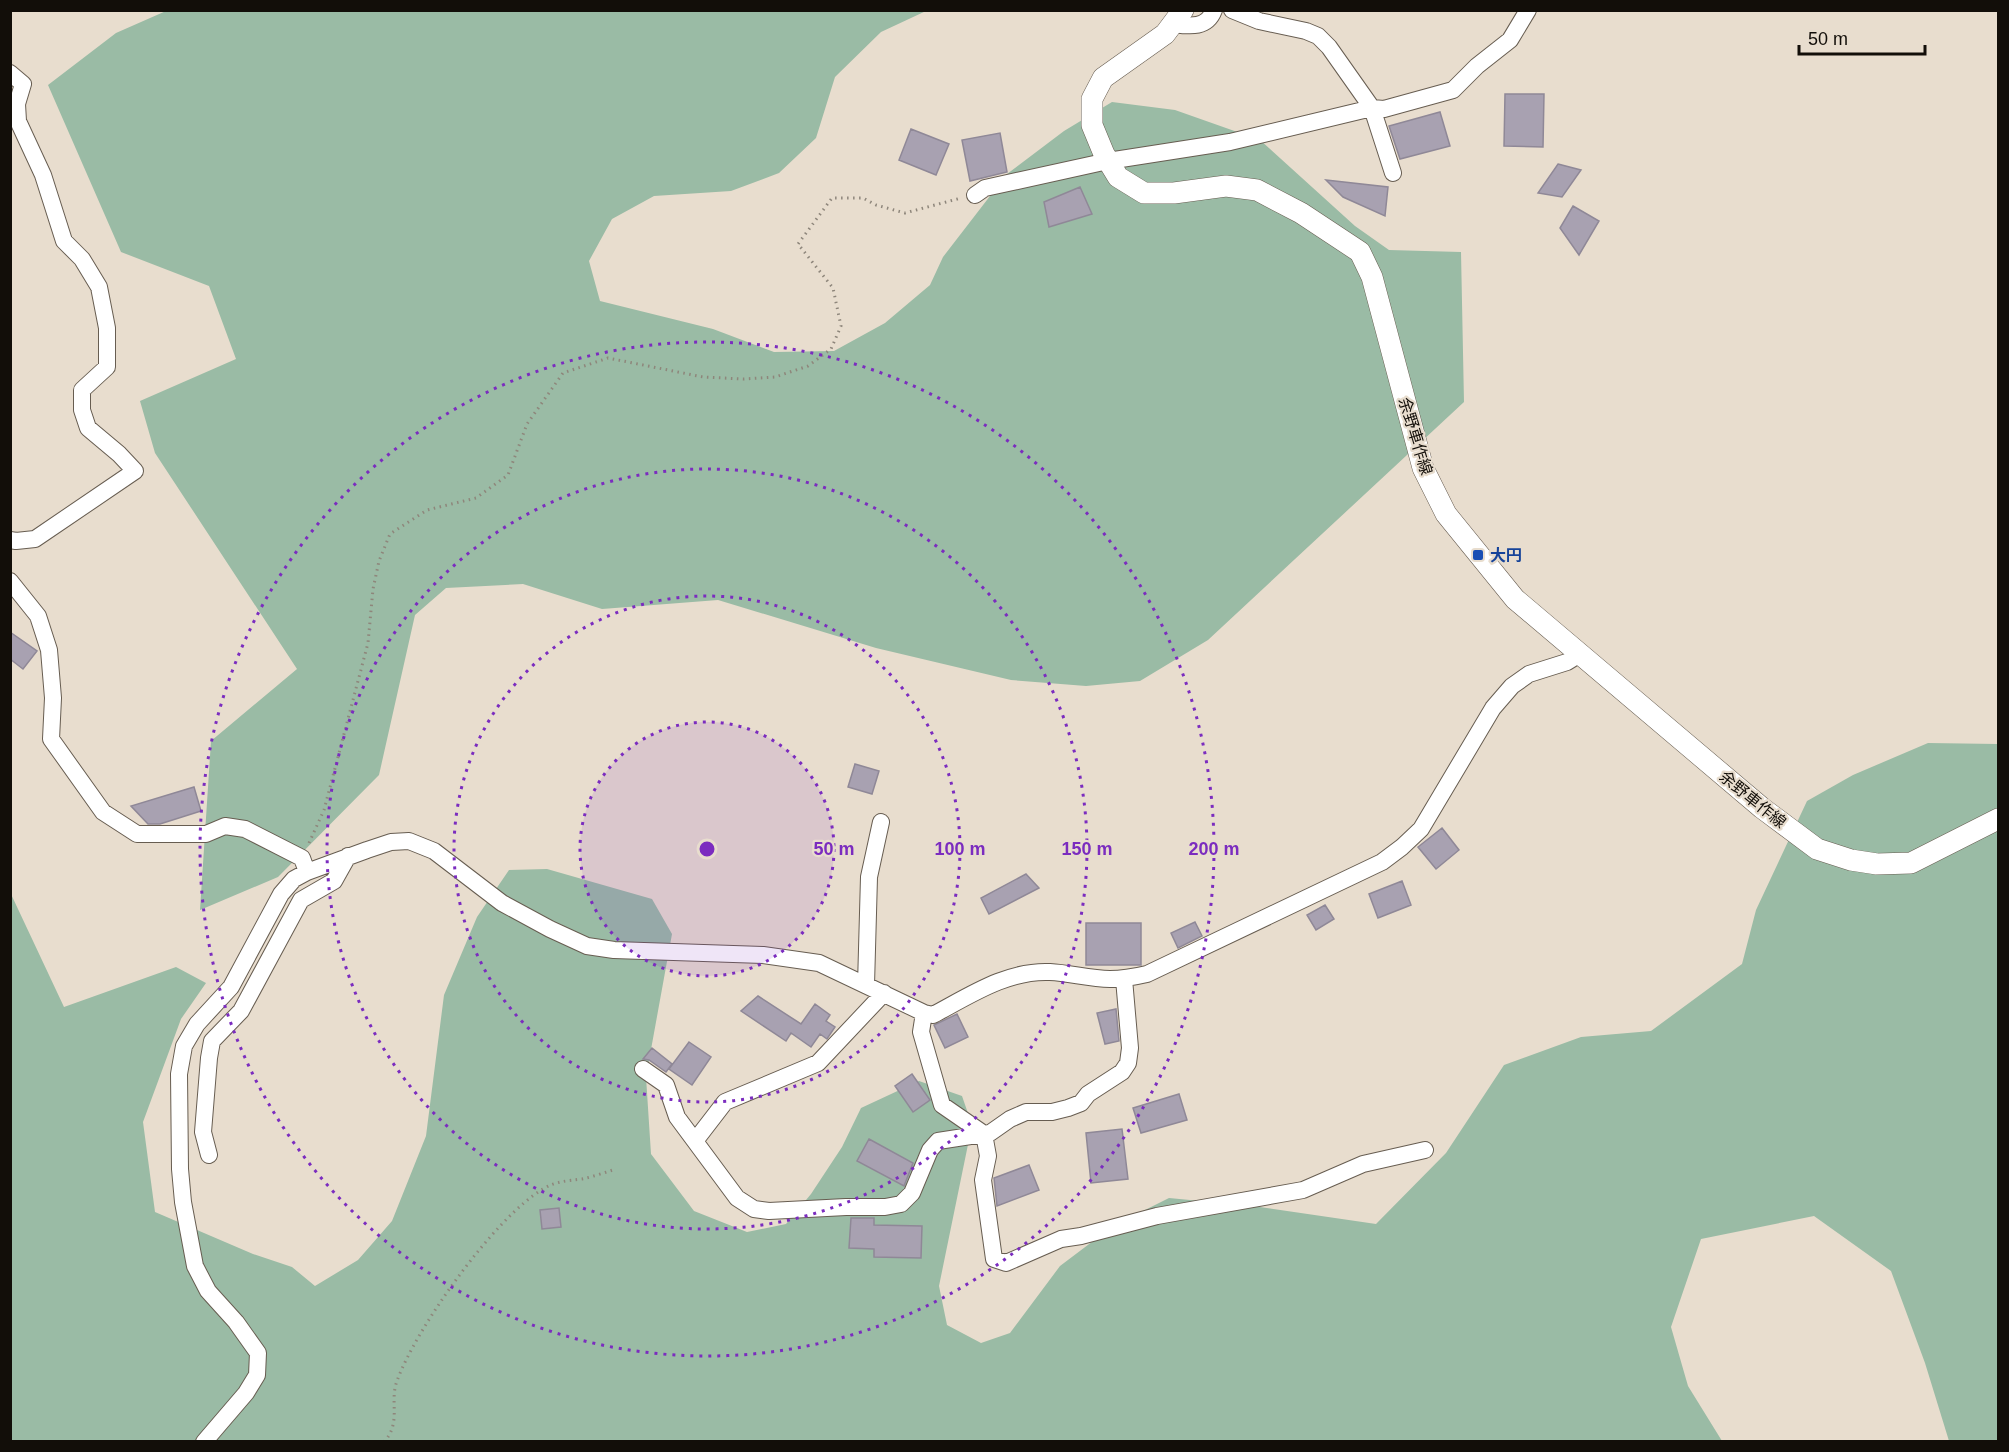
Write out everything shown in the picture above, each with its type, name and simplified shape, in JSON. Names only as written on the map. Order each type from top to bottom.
[{"type":"main road","name":"余野車作線","points":[[1178,17],[1165,34],[1102,78],[1092,99],[1092,125],[1108,161],[1118,177],[1144,193],[1174,193],[1226,186],[1257,190],[1301,213],[1360,252],[1372,277],[1423,468],[1446,514],[1515,599],[1762,808],[1817,849],[1851,861],[1876,864],[1911,863],[1998,819]]},
{"type":"street","points":[[1178,17],[1191,27],[1205,23],[1215,10]]},
{"type":"street","points":[[1232,10],[1259,21],[1306,31],[1318,36],[1329,47],[1372,108],[1393,173]]},
{"type":"street","points":[[975,195],[985,188],[1108,161],[1230,142],[1372,108],[1384,109],[1453,90],[1476,66],[1510,40],[1528,10]]},
{"type":"street","points":[[10,73],[23,84],[17,104],[18,121],[43,175],[64,241],[82,259],[99,287],[107,328],[107,368],[82,390],[82,410],[88,428],[135,471],[35,539],[16,542],[10,540]]},
{"type":"street","points":[[10,581],[38,616],[48,651],[53,698],[51,739],[103,812],[137,834],[206,834],[225,826],[245,829],[304,865]]},
{"type":"street","points":[[204,1442],[246,1393],[257,1375],[258,1353],[236,1322],[208,1291],[195,1266],[183,1202],[180,1169],[179,1074],[184,1046],[197,1024],[231,987],[280,894],[304,865],[348,856],[391,842],[409,841],[434,851],[502,903],[587,946],[614,950],[763,955],[819,963],[924,1013],[933,1015],[999,980],[1023,975],[1048,972],[1124,979],[1147,974],[1382,862],[1421,829],[1493,708],[1512,686],[1529,674],[1567,662],[1580,654]]},
{"type":"street","points":[[866,985],[869,877],[881,822]]},
{"type":"street","points":[[209,1155],[202,1132],[212,1041],[241,1011],[301,900],[334,881],[348,856]]},
{"type":"street","points":[[642,1069],[666,1086],[677,1117],[737,1198],[754,1209],[769,1211],[885,1207],[902,1204],[912,1193],[930,1150],[938,1141],[990,1133],[1010,1119],[1026,1112],[1052,1112],[1081,1103],[1088,1094],[1122,1072],[1128,1063],[1130,1048],[1124,979]]},
{"type":"street","points":[[695,1141],[725,1102],[818,1063],[884,993]]},
{"type":"street","points":[[924,1013],[921,1032],[942,1105],[984,1134],[988,1156],[983,1180],[990,1239],[994,1259],[1006,1263],[1061,1239],[1157,1216],[1303,1190],[1363,1164],[1425,1150]]},
{"type":"path","points":[[304,865],[324,810],[368,643],[373,589],[379,561],[390,534],[427,510],[476,498],[508,475],[528,424],[563,373],[608,358],[703,377],[743,379],[775,377],[808,366],[831,350],[841,326],[833,288],[798,244],[832,198],[863,198],[876,205],[905,213],[975,195]]},
{"type":"path","points":[[384,1442],[393,1432],[396,1383],[415,1344],[444,1298],[492,1234],[518,1206],[544,1188],[566,1179],[582,1179],[613,1170]]},
{"type":"green space","points":[[166,11],[926,11],[881,32],[835,77],[816,138],[779,173],[731,191],[654,196],[612,219],[589,261],[600,301],[713,329],[774,352],[834,351],[885,323],[930,285],[943,257],[1007,174],[1064,131],[1112,102],[1175,110],[1260,140],[1355,226],[1389,250],[1461,252],[1464,402],[1208,640],[1140,681],[1086,686],[1011,680],[876,648],[718,600],[602,609],[523,584],[446,588],[415,615],[379,775],[278,877],[200,910],[211,741],[297,669],[155,453],[140,401],[236,359],[209,286],[121,252],[48,85],[116,33]]},
{"type":"green space","points":[[1928,743],[1998,744],[1998,1441],[1949,1441],[1925,1363],[1891,1271],[1814,1216],[1701,1239],[1671,1327],[1688,1386],[1722,1441],[11,1441],[10,892],[64,1007],[176,967],[206,983],[181,1019],[143,1122],[155,1212],[253,1254],[292,1267],[315,1286],[358,1260],[392,1221],[426,1136],[444,995],[477,917],[509,870],[547,869],[652,899],[672,934],[646,1077],[651,1154],[694,1211],[747,1232],[786,1224],[811,1194],[842,1147],[861,1108],[919,1081],[962,1096],[972,1125],[939,1286],[947,1325],[981,1343],[1010,1333],[1060,1266],[1113,1226],[1169,1198],[1253,1206],[1376,1224],[1446,1153],[1504,1065],[1581,1037],[1651,1031],[1742,964],[1756,910],[1807,801],[1853,775]]},
{"type":"building","points":[[1505,94],[1544,94],[1543,147],[1504,146]]},
{"type":"building","points":[[1440,112],[1450,146],[1400,159],[1389,126]]},
{"type":"building","points":[[911,129],[949,144],[936,175],[899,160]]},
{"type":"building","points":[[1000,133],[1007,172],[970,181],[962,140]]},
{"type":"building","points":[[1558,164],[1581,170],[1562,197],[1538,193]]},
{"type":"building","points":[[1326,180],[1388,187],[1385,216],[1343,197]]},
{"type":"building","points":[[1080,187],[1092,214],[1049,227],[1044,202]]},
{"type":"building","points":[[1573,206],[1599,221],[1579,255],[1560,228]]},
{"type":"building","points":[[10,632],[37,651],[23,669],[10,659]]},
{"type":"building","points":[[855,764],[879,771],[872,794],[848,787]]},
{"type":"building","points":[[194,787],[201,811],[160,824],[148,824],[131,806]]},
{"type":"building","points":[[1442,828],[1459,850],[1436,869],[1418,847]]},
{"type":"building","points":[[1026,874],[1039,888],[989,914],[981,898]]},
{"type":"building","points":[[1402,881],[1411,905],[1378,918],[1369,894]]},
{"type":"building","points":[[1325,905],[1334,919],[1316,930],[1307,915]]},
{"type":"building","points":[[1195,922],[1202,936],[1178,948],[1171,933]]},
{"type":"building","points":[[1086,923],[1141,923],[1141,965],[1086,965]]},
{"type":"building","points":[[758,996],[801,1024],[815,1004],[830,1015],[826,1021],[835,1027],[827,1039],[820,1034],[811,1047],[791,1033],[786,1041],[741,1011]]},
{"type":"building","points":[[1116,1009],[1119,1041],[1105,1044],[1097,1013]]},
{"type":"building","points":[[957,1014],[968,1037],[945,1048],[934,1025]]},
{"type":"building","points":[[689,1042],[711,1057],[692,1085],[669,1069]]},
{"type":"building","points":[[652,1048],[672,1064],[666,1072],[649,1060],[643,1059]]},
{"type":"building","points":[[912,1074],[930,1100],[913,1112],[895,1086]]},
{"type":"building","points":[[1179,1094],[1187,1120],[1141,1133],[1133,1108]]},
{"type":"building","points":[[1122,1129],[1128,1179],[1091,1183],[1086,1133]]},
{"type":"building","points":[[869,1139],[913,1163],[904,1186],[857,1161]]},
{"type":"building","points":[[1029,1165],[1039,1190],[997,1206],[994,1178]]},
{"type":"building","points":[[559,1208],[561,1227],[542,1229],[540,1210]]},
{"type":"building","points":[[851,1218],[874,1218],[874,1225],[922,1226],[921,1258],[874,1257],[874,1249],[849,1248]]},
{"type":"place","name":"大円","points":[[1478,555]]}]
